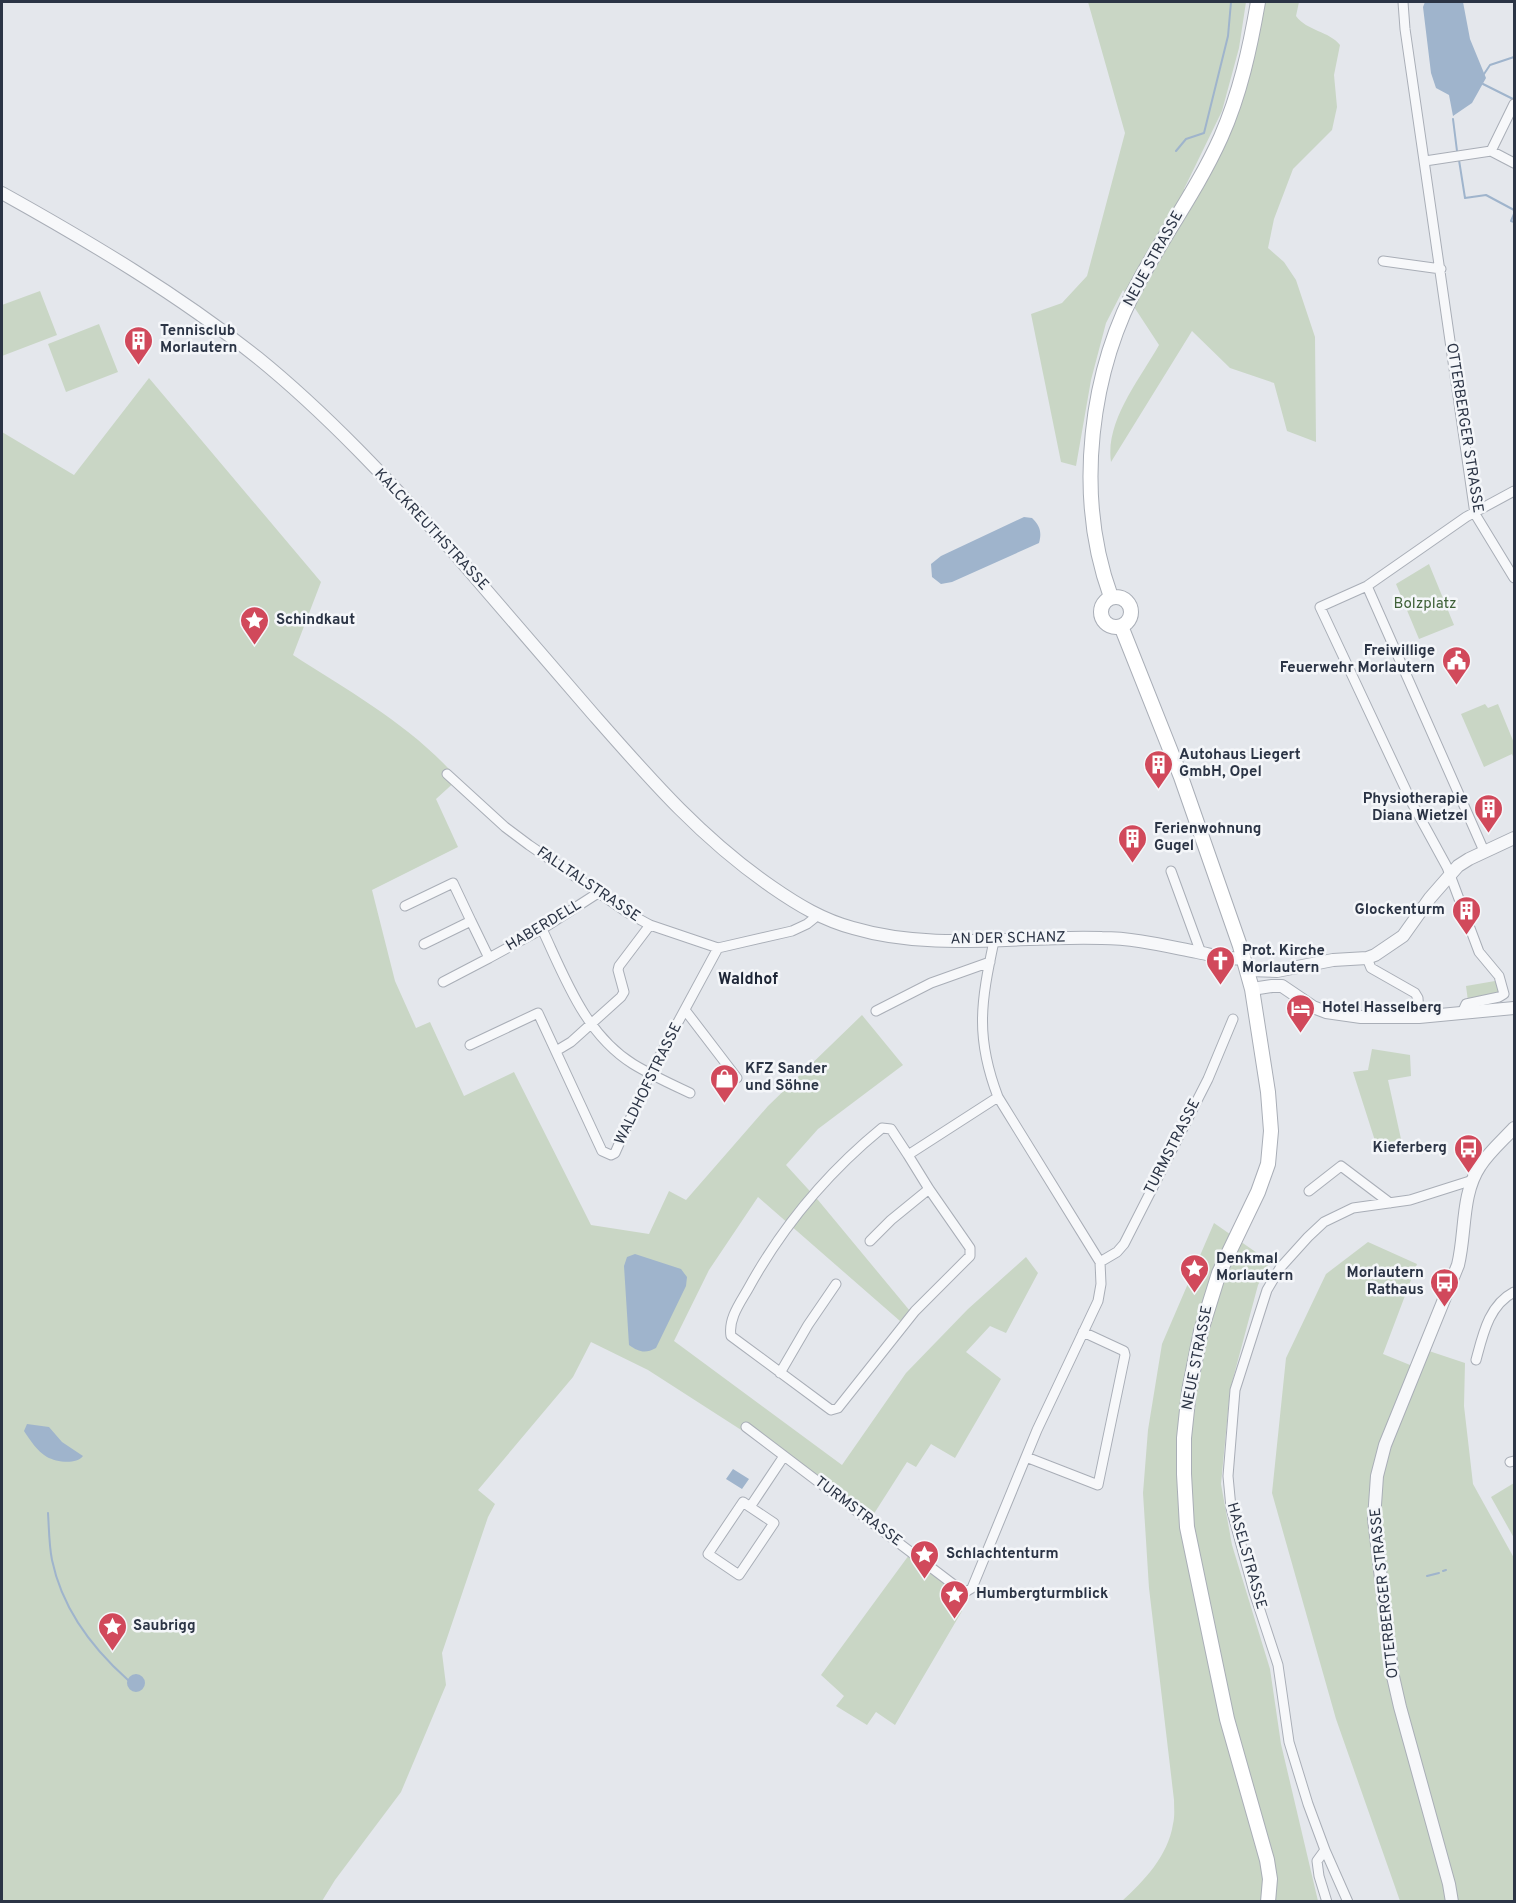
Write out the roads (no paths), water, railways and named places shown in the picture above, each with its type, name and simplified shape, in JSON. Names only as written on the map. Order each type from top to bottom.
[{"type":"main road","name":"NEUE STRASSE","points":[[1111,597],[1098,554],[1091,483],[1093,442],[1101,382],[1128,303],[1206,168],[1221,137],[1243,75],[1258,2]]},
{"type":"main road","points":[[1111,597],[1121,597],[1131,608],[1130,617],[1121,626],[1110,626],[1101,616],[1101,606],[1111,597]]},
{"type":"main road","name":"NEUE STRASSE","points":[[1121,626],[1181,777],[1246,964],[1252,989],[1269,1103],[1270,1150],[1265,1175],[1220,1273],[1201,1331],[1189,1391],[1184,1438],[1188,1527],[1227,1719],[1267,1860],[1270,1879],[1268,1902]]},
{"type":"street","name":"OTTERBERGER STRASSE","points":[[1403,2],[1405,29],[1441,269],[1456,394],[1475,514],[1515,578]]},
{"type":"street","points":[[1491,151],[1515,104]]},
{"type":"street","points":[[1425,160],[1491,151],[1515,163]]},
{"type":"street","name":"KALCKREUTHSTRASSE","points":[[2,193],[78,236],[192,310],[257,358],[298,393],[449,546],[677,808],[705,835],[751,873],[818,916]]},
{"type":"street","points":[[1383,261],[1441,269]]},
{"type":"street","points":[[1462,1013],[1466,1004],[1499,998],[1504,994],[1499,976],[1479,952],[1450,873],[1412,803],[1320,607],[1367,586],[1466,518],[1515,491]]},
{"type":"street","points":[[1367,586],[1484,851]]},
{"type":"street","name":"FALLTALSTRASSE","points":[[447,774],[505,827],[598,893],[650,925],[718,948]]},
{"type":"street","points":[[1419,1017],[1418,998],[1415,993],[1371,968],[1367,958],[1384,950],[1403,936],[1450,873],[1469,859],[1515,838]]},
{"type":"street","points":[[1171,872],[1201,953]]},
{"type":"street","name":"HABERDELL","points":[[405,906],[453,883],[489,958]]},
{"type":"street","name":"HABERDELL","points":[[443,982],[542,929],[598,893]]},
{"type":"street","points":[[718,948],[792,931],[818,916]]},
{"type":"street","name":"AN DER SCHANZ","points":[[818,916],[854,929],[934,940],[1127,939],[1230,958],[1276,971],[1333,960],[1367,958]]},
{"type":"street","points":[[424,944],[471,921]]},
{"type":"street","points":[[470,1045],[538,1013],[556,1051],[571,1042],[621,997],[624,992],[619,966],[650,925]]},
{"type":"street","points":[[542,929],[579,1008],[605,1042],[631,1063],[690,1093]]},
{"type":"street","points":[[994,941],[983,997],[982,1038],[990,1077],[998,1097],[1100,1262]]},
{"type":"street","name":"WALDHOFSTRASSE","points":[[556,1051],[602,1151],[611,1155],[615,1153],[650,1074],[718,948]]},
{"type":"street","points":[[876,1011],[931,983],[990,962]]},
{"type":"street","points":[[1276,971],[1277,986]]},
{"type":"street","points":[[1252,989],[1277,986],[1285,988],[1313,1007],[1326,1012],[1360,1017],[1419,1017],[1515,1008]]},
{"type":"street","name":"WALDHOFSTRASSE","points":[[685,1010],[737,1078]]},
{"type":"street","name":"TURMSTRASSE","points":[[746,1427],[968,1596],[1053,1394],[1098,1301],[1101,1284],[1100,1262],[1117,1252],[1124,1244],[1208,1079],[1233,1018]]},
{"type":"street","points":[[908,1155],[998,1097]]},
{"type":"street","points":[[882,1128],[891,1129],[929,1189],[970,1248],[970,1256],[915,1311],[838,1408],[831,1410],[731,1336],[729,1326],[755,1276],[795,1215],[840,1166],[882,1128]]},
{"type":"street","name":"OTTERBERGER STRASSE","points":[[1452,1902],[1392,1672],[1376,1542],[1374,1499],[1385,1445],[1458,1265],[1463,1246],[1469,1190],[1480,1166],[1515,1128]]},
{"type":"street","points":[[1309,1191],[1341,1166],[1390,1203]]},
{"type":"street","name":"HASELSTRASSE","points":[[1348,1902],[1308,1804],[1289,1742],[1278,1665],[1254,1592],[1231,1508],[1228,1476],[1235,1390],[1259,1309],[1267,1290],[1280,1268],[1324,1222],[1353,1208],[1420,1197],[1473,1180]]},
{"type":"street","points":[[870,1241],[929,1189]]},
{"type":"street","points":[[780,1373],[808,1325],[836,1284]]},
{"type":"street","points":[[1476,1360],[1481,1341],[1495,1308],[1515,1292]]},
{"type":"street","points":[[1026,1457],[1098,1485],[1125,1355],[1124,1351],[1083,1332]]},
{"type":"street","points":[[750,1507],[784,1456]]},
{"type":"street","points":[[743,1502],[750,1507],[774,1523],[739,1575],[708,1554],[743,1502]]},
{"type":"street","points":[[1325,1850],[1317,1861],[1327,1902]]},
{"type":"water","points":[[1425,2],[1463,2],[1470,39],[1486,78],[1472,103],[1453,116],[1449,95],[1436,88],[1431,73],[1423,7]]},
{"type":"water","points":[[1024,517],[1032,518],[1039,527],[1039,543],[952,582],[941,584],[932,577],[931,564],[941,556]]},
{"type":"water","points":[[635,1254],[681,1269],[687,1277],[686,1286],[656,1348],[645,1352],[629,1345],[624,1266],[627,1257]]},
{"type":"water","points":[[27,1424],[49,1427],[62,1442],[83,1456],[76,1461],[66,1462],[47,1457],[37,1449],[24,1431]]},
{"type":"water","points":[[733,1469],[749,1479],[742,1489],[726,1479]]},
{"type":"water","points":[[136,1674],[142,1677],[145,1683],[142,1689],[136,1692],[130,1689],[127,1683],[130,1677]]},
{"type":"waterway","points":[[1176,151],[1186,139],[1204,133],[1228,36],[1231,2]]},
{"type":"waterway","points":[[1484,74],[1490,65],[1514,57]]},
{"type":"waterway","points":[[1483,84],[1513,99]]},
{"type":"waterway","points":[[1453,119],[1457,151]]},
{"type":"waterway","points":[[1459,160],[1465,198],[1486,195],[1514,210]]},
{"type":"waterway","points":[[1514,214],[1511,221],[1514,222]]},
{"type":"waterway","points":[[48,1513],[52,1560],[71,1611],[91,1641],[128,1680]]},
{"type":"waterway","points":[[1427,1576],[1439,1573]]},
{"type":"place","name":"Tennisclub Morlautern","points":[[139,366]]},
{"type":"place","name":"Schindkaut","points":[[255,646]]},
{"type":"place","name":"Freiwillige Feuerwehr Morlautern","points":[[1456,686]]},
{"type":"place","name":"Autohaus Liegert GmbH, Opel","points":[[1158,790]]},
{"type":"place","name":"Physiotherapie Diana Wietzel","points":[[1489,834]]},
{"type":"place","name":"Ferienwohnung Gugel","points":[[1133,864]]},
{"type":"place","name":"Glockenturm","points":[[1466,936]]},
{"type":"place","name":"Prot. Kirche Morlautern","points":[[1221,986]]},
{"type":"place","name":"Hotel Hasselberg","points":[[1301,1034]]},
{"type":"place","name":"KFZ Sander und Söhne","points":[[724,1104]]},
{"type":"place","name":"Kieferberg","points":[[1468,1174]]},
{"type":"place","name":"Denkmal Morlautern","points":[[1195,1294]]},
{"type":"place","name":"Morlautern Rathaus","points":[[1445,1308]]},
{"type":"place","name":"Schlachtenturm","points":[[925,1580]]},
{"type":"place","name":"Humbergturmblick","points":[[955,1620]]},
{"type":"place","name":"Saubrigg","points":[[112,1652]]},
{"type":"district","name":"Waldhof","points":[[748,980]]},
{"type":"park label","name":"Bolzplatz","points":[[1425,604]]}]
